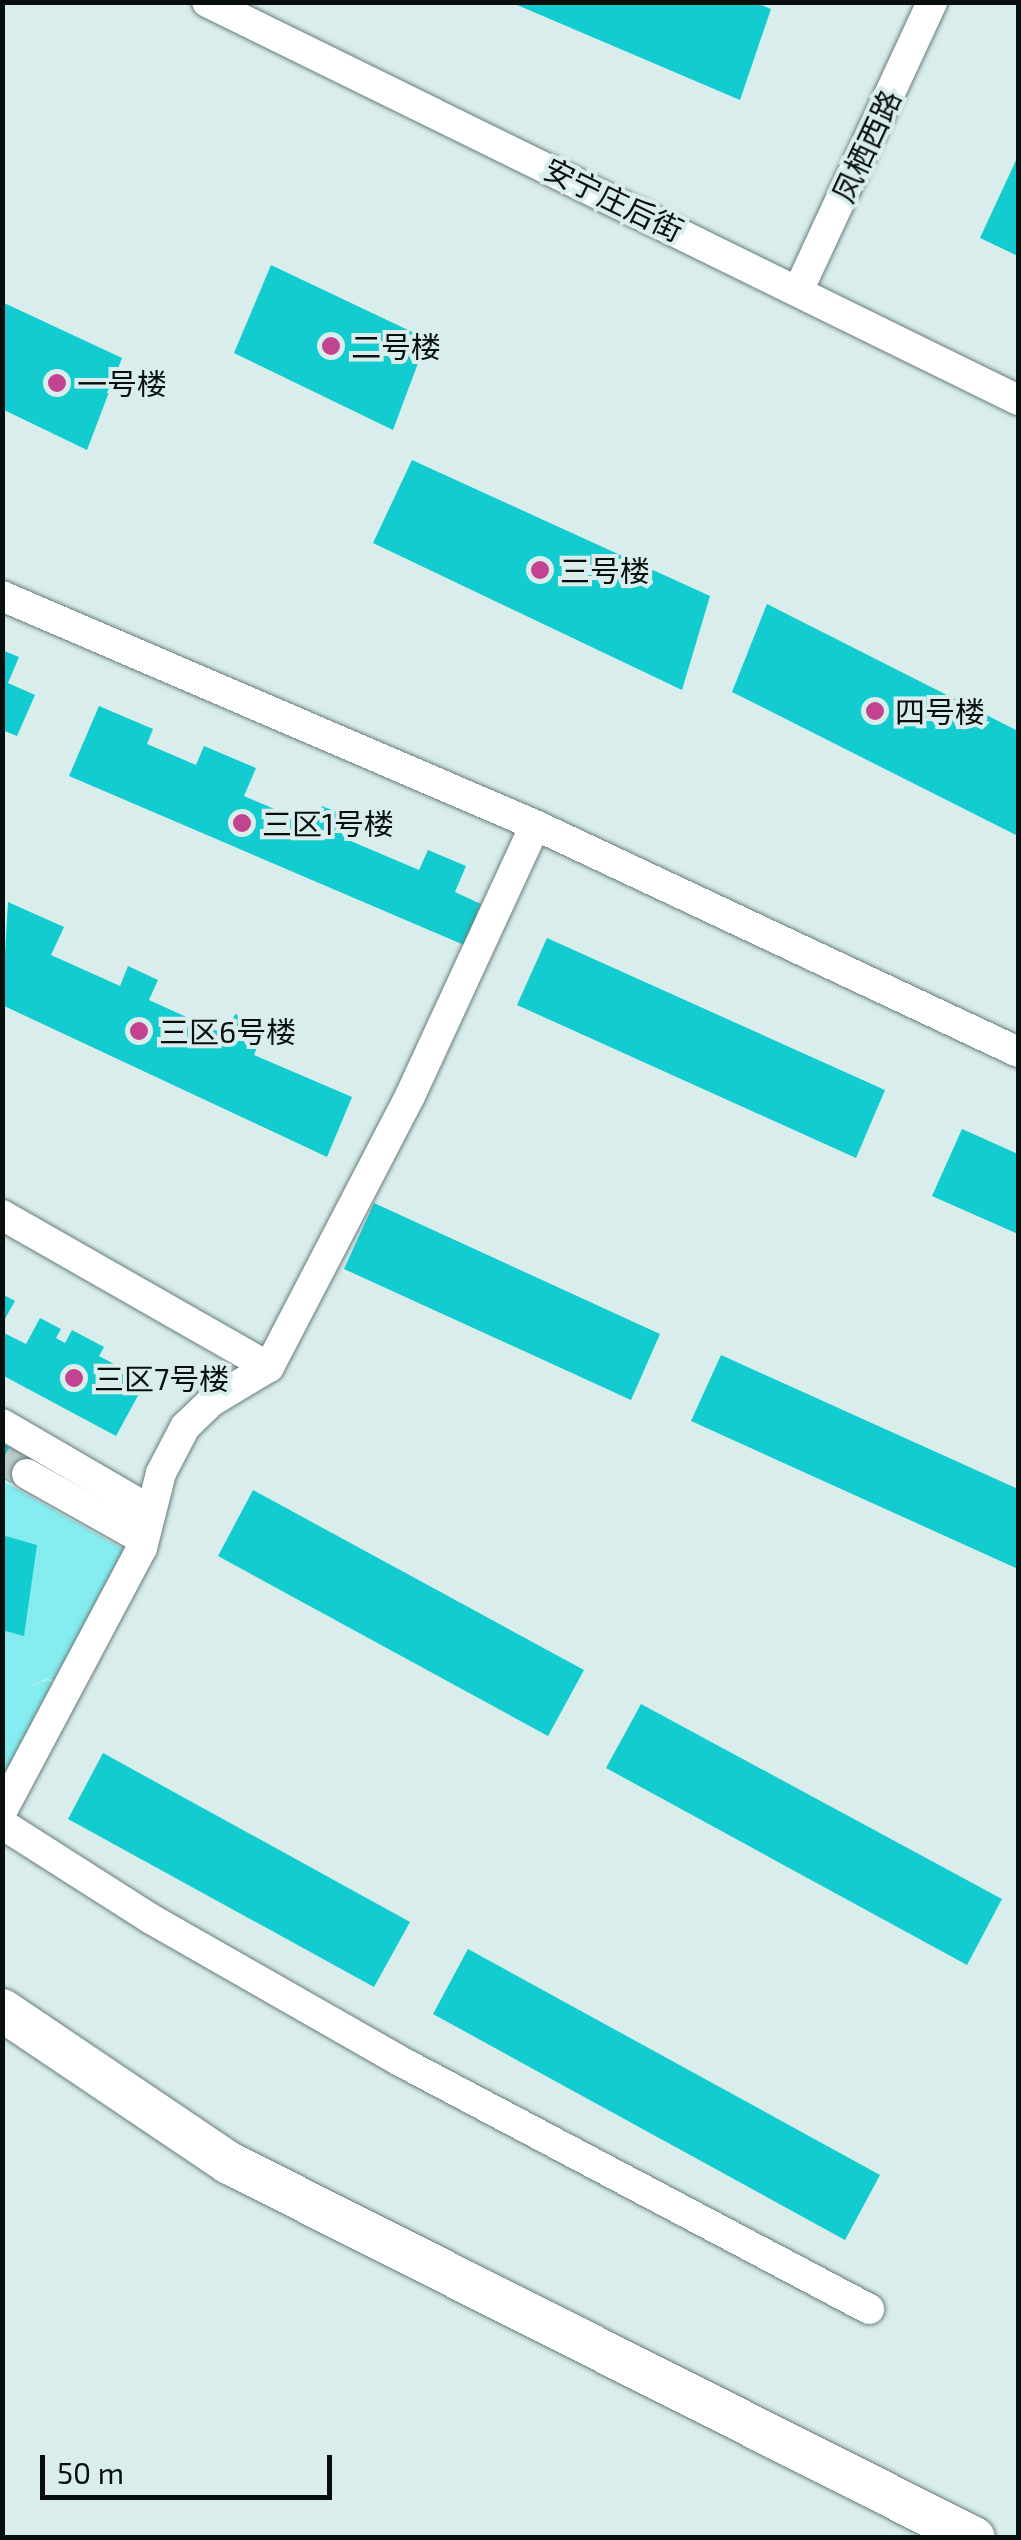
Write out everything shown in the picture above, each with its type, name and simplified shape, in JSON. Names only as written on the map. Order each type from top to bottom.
[{"type":"street","name":"安宁庄后街","points":[[207,2],[799,288],[1018,400]]},
{"type":"street","name":"凤栖西路","points":[[799,288],[932,2]]},
{"type":"street","points":[[2,596],[534,824],[1018,1052]]},
{"type":"street","points":[[2,1811],[146,1524],[185,1427],[212,1400],[269,1367],[410,1096],[534,824]]},
{"type":"street","points":[[2,1215],[269,1367]]},
{"type":"street","points":[[2,1424],[146,1524]]},
{"type":"street","points":[[27,1474],[146,1524]]},
{"type":"street","points":[[2,1824],[152,1920],[398,2060],[870,2309]]},
{"type":"street","points":[[2,2010],[229,2163],[974,2538]]},
{"type":"shaded area","points":[[3,1481],[133,1555],[61,1682],[47,1679],[21,1689],[47,1680],[60,1684],[3,1787]]},
{"type":"building","points":[[510,2],[754,2],[771,9],[740,100]]},
{"type":"building","points":[[1018,156],[1018,256],[980,238]]},
{"type":"building","name":"二号楼","points":[[271,265],[427,339],[393,430],[234,353]]},
{"type":"building","name":"一号楼","points":[[2,302],[122,358],[87,450],[2,409]]},
{"type":"building","name":"三号楼","points":[[412,460],[710,596],[682,690],[373,543]]},
{"type":"building","name":"四号楼","points":[[767,604],[1018,731],[1018,836],[732,692]]},
{"type":"building","points":[[2,650],[19,657],[8,683],[35,695],[17,736],[2,730]]},
{"type":"building","name":"三区1号楼","points":[[99,706],[153,729],[147,744],[196,765],[204,746],[256,768],[244,796],[314,826],[322,806],[354,819],[346,839],[419,870],[428,850],[466,866],[455,892],[481,904],[464,945],[69,776]]},
{"type":"building","name":"三区6号楼","points":[[8,902],[64,927],[51,955],[120,986],[128,966],[158,980],[149,1000],[226,1035],[235,1014],[265,1028],[254,1055],[352,1097],[327,1157],[2,1005]]},
{"type":"building","points":[[547,938],[885,1090],[856,1158],[517,1005]]},
{"type":"building","points":[[962,1129],[1018,1154],[1018,1234],[932,1196]]},
{"type":"building","points":[[374,1203],[660,1334],[631,1400],[344,1269]]},
{"type":"building","points":[[2,1294],[15,1301],[2,1324]]},
{"type":"building","name":"三区7号楼","points":[[40,1318],[61,1329],[56,1338],[65,1343],[72,1330],[104,1347],[99,1356],[146,1381],[116,1436],[2,1375],[2,1332],[26,1344]]},
{"type":"building","points":[[721,1355],[1018,1489],[1018,1569],[691,1421]]},
{"type":"building","points":[[2,1443],[26,1456],[11,1483],[2,1478]]},
{"type":"building","points":[[253,1490],[584,1670],[548,1736],[218,1556]]},
{"type":"building","points":[[2,1535],[37,1545],[24,1636],[2,1630]]},
{"type":"building","points":[[641,1704],[1002,1899],[967,1965],[606,1768]]},
{"type":"building","points":[[103,1753],[410,1922],[374,1987],[68,1819]]},
{"type":"building","points":[[468,1949],[880,2175],[845,2240],[433,2014]]},
{"type":"tunnel","points":[[2,1460],[27,1474]]},
{"type":"place","name":"二号楼","points":[[331,346]]},
{"type":"place","name":"一号楼","points":[[57,383]]},
{"type":"place","name":"三号楼","points":[[540,570]]},
{"type":"place","name":"四号楼","points":[[875,711]]},
{"type":"place","name":"三区1号楼","points":[[242,823]]},
{"type":"place","name":"三区6号楼","points":[[139,1031]]},
{"type":"place","name":"三区7号楼","points":[[74,1378]]}]
